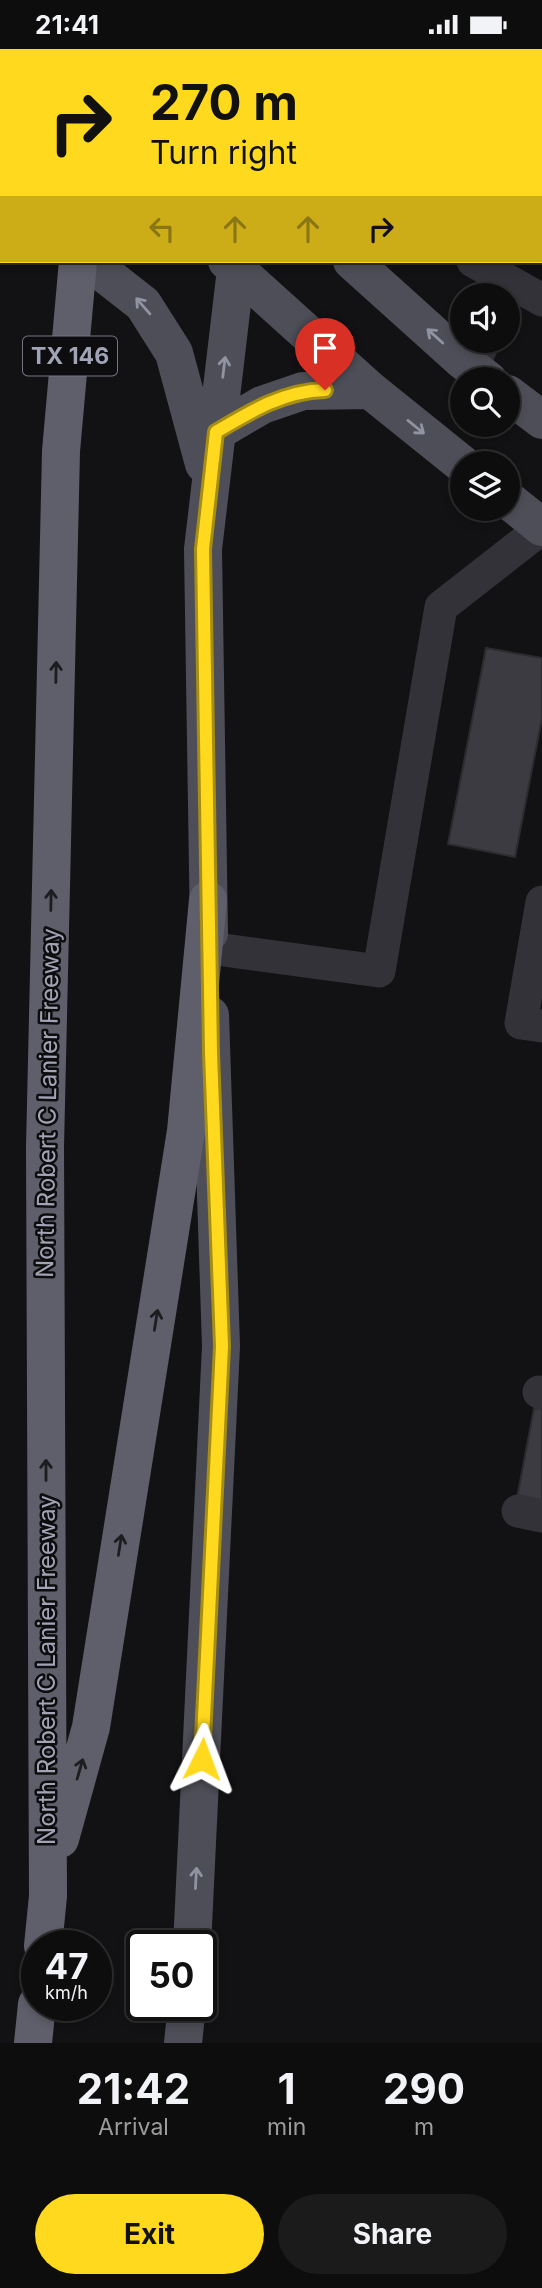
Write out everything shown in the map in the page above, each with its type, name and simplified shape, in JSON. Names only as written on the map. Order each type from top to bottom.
[{"type":"highway","name":"North Robert C Lanier Freeway","points":[[44,1930],[48,1882],[45,1147],[61,451],[78,263]]},
{"type":"highway","points":[[48,1882],[94,1714],[186,1131],[208,900]]},
{"type":"highway","points":[[33,2043],[35,2021]]},
{"type":"main road","points":[[92,263],[143,304],[174,353],[209,482]]},
{"type":"main road","points":[[234,263],[369,390],[450,454]]},
{"type":"main road","points":[[193,1930],[222,1346],[209,948],[203,549],[234,263]]},
{"type":"main road","points":[[363,265],[481,363]]},
{"type":"main road","points":[[216,432],[262,405],[303,391],[369,390]]},
{"type":"main road","points":[[520,403],[542,420]]},
{"type":"main road","points":[[520,510],[542,528]]},
{"type":"main road","points":[[183,2043],[185,2021]]},
{"type":"lane","points":[[477,263],[542,300]]},
{"type":"lane","points":[[209,948],[379,971],[441,607],[542,528]]},
{"type":"lane","points":[[542,902],[521,1023],[542,1027]]},
{"type":"building","points":[[486,648],[542,658],[542,718],[515,857],[448,844]]},
{"type":"building","points":[[534,1408],[542,1409],[542,1502],[517,1498]]},
{"type":"route","points":[[202,1759],[222,1346],[211,1053],[203,549],[209,482],[216,432],[262,405],[303,391],[325,390]]}]
